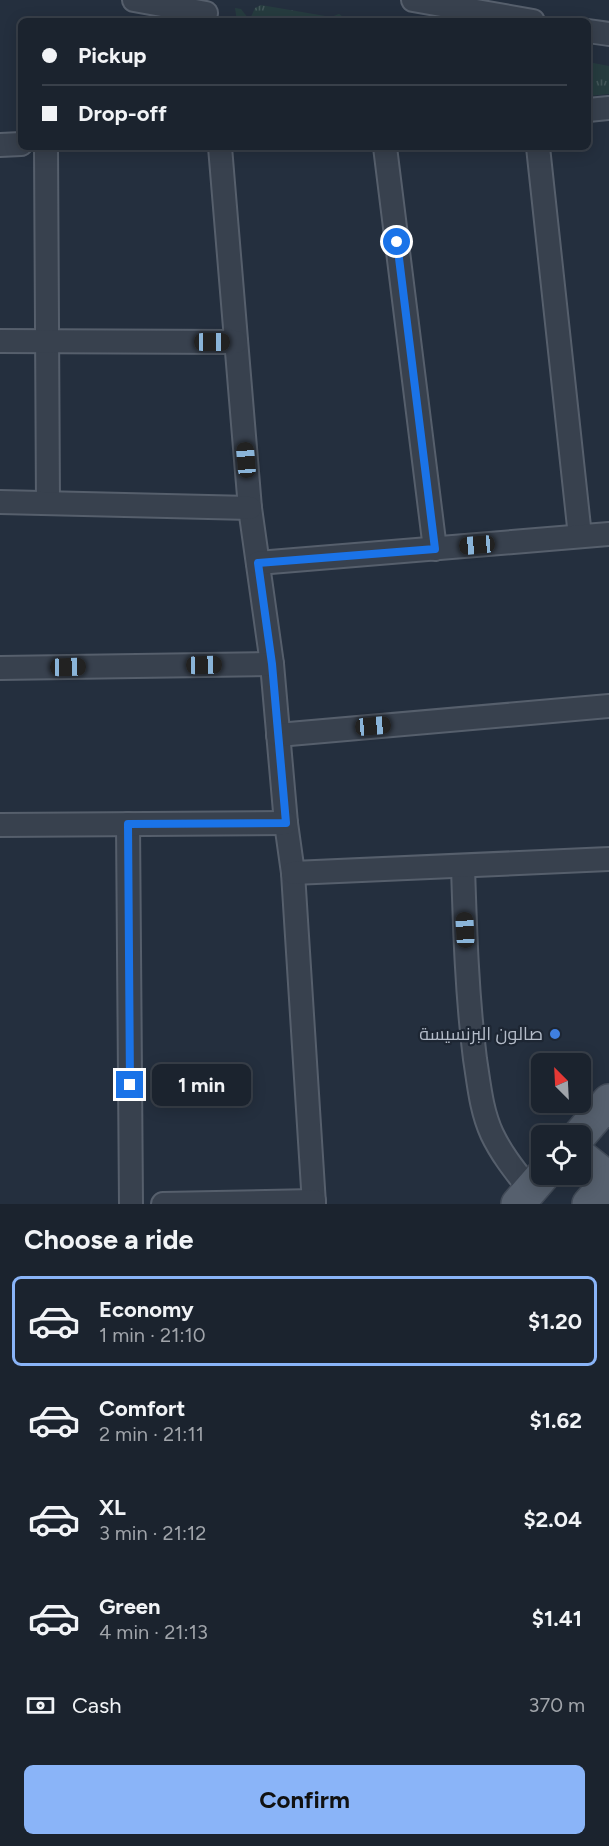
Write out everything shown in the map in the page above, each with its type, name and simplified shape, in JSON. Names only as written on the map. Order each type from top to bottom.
[{"type":"main road","points":[[588,1125],[609,1101]]},
{"type":"main road","points":[[589,1204],[609,1180],[591,1165]]},
{"type":"street","points":[[134,0],[207,11]]},
{"type":"street","points":[[413,0],[516,18]]},
{"type":"street","points":[[591,31],[609,34]]},
{"type":"street","points":[[591,111],[609,108]]},
{"type":"street","points":[[0,145],[18,144]]},
{"type":"street","points":[[46,150],[48,503]]},
{"type":"street","points":[[163,1204],[314,1203],[293,873],[286,823],[272,664],[250,508],[220,150]]},
{"type":"street","points":[[385,150],[435,549]]},
{"type":"street","points":[[538,150],[580,536]]},
{"type":"street","points":[[0,341],[236,342]]},
{"type":"street","points":[[0,502],[250,508]]},
{"type":"street","points":[[258,563],[609,534]]},
{"type":"street","points":[[0,668],[272,664]]},
{"type":"street","points":[[278,735],[609,706]]},
{"type":"street","points":[[0,825],[286,823]]},
{"type":"street","points":[[128,824],[131,1204]]},
{"type":"street","points":[[293,873],[609,859]]},
{"type":"street","points":[[462,867],[469,1013],[481,1097],[491,1132],[499,1148],[508,1164],[531,1190]]},
{"type":"green space","points":[[261,5],[331,17],[339,14],[345,18],[250,18],[255,8]]},
{"type":"green space","points":[[235,8],[241,9],[248,18],[237,18]]},
{"type":"green space","points":[[591,63],[609,66],[609,94],[591,96]]},
{"type":"place","name":"صالون البرنسيسة","points":[[555,1034]]},
{"type":"route","points":[[130,1085],[128,824],[286,823],[272,664],[258,563],[435,549],[397,242]]}]
